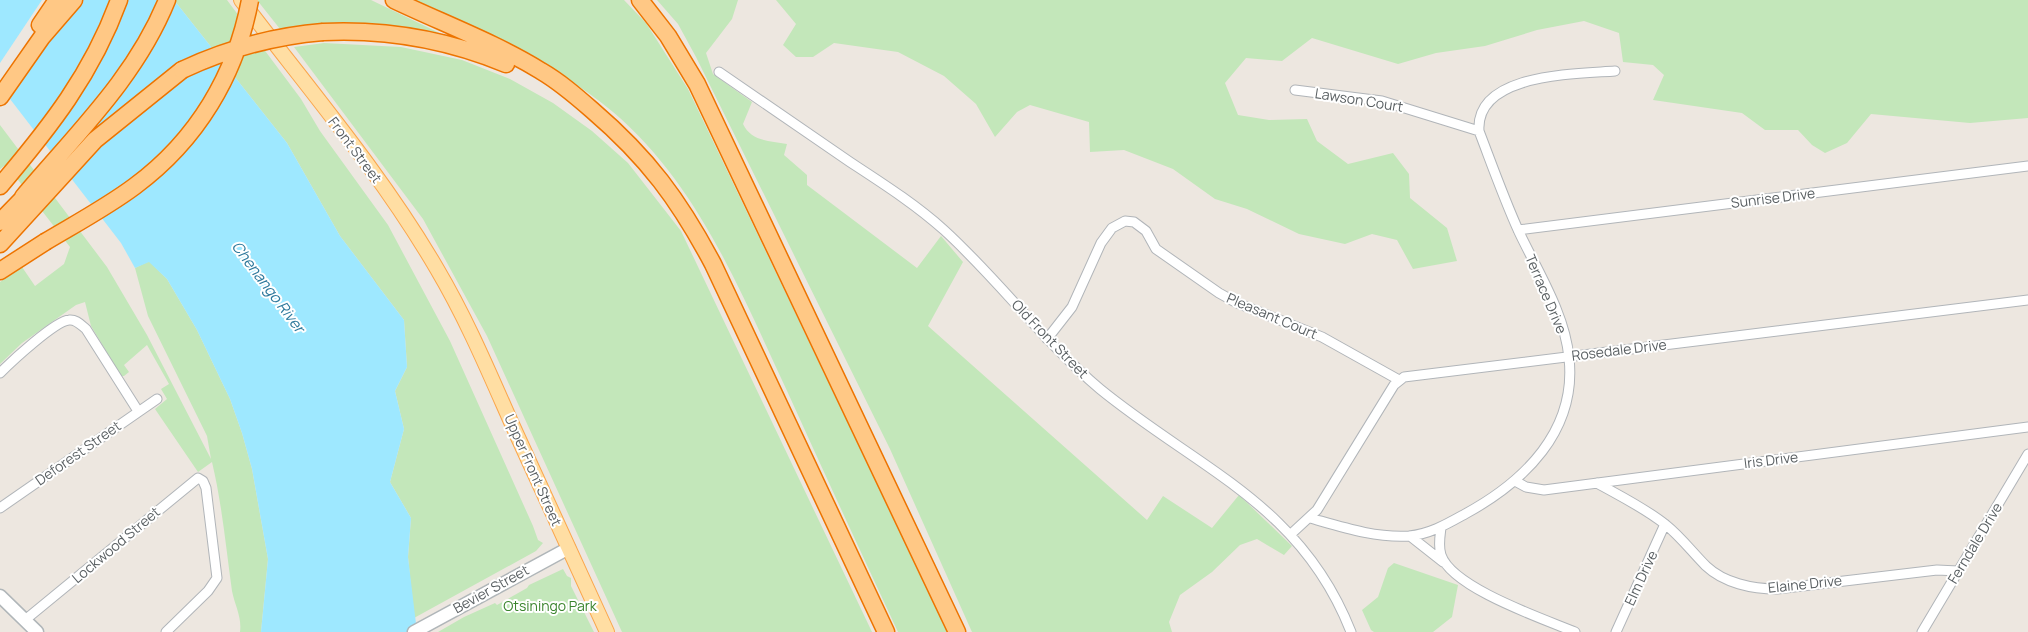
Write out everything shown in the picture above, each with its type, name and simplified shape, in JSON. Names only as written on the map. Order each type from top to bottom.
[{"type":"highway","points":[[0,90],[56,0]]},
{"type":"highway","points":[[0,98],[42,37],[74,0]]},
{"type":"highway","points":[[1,185],[47,130],[76,89],[100,46],[119,0]]},
{"type":"highway","points":[[0,244],[23,205],[125,76],[148,40],[167,0]]},
{"type":"highway","points":[[0,271],[136,186],[160,166],[191,134],[212,103],[228,72],[244,29],[250,0]]},
{"type":"highway","points":[[394,0],[541,71],[562,85],[607,123],[639,154],[667,188],[684,212],[706,252],[886,632]]},
{"type":"highway","points":[[640,0],[668,36],[697,84],[957,632]]},
{"type":"highway","points":[[0,222],[23,205],[112,116],[152,87],[182,70],[219,54],[285,36],[323,32],[362,31],[398,34],[436,41],[506,63],[546,82],[607,123]]},
{"type":"main road","name":"Front Street","points":[[241,0],[368,164],[422,245],[458,307]]},
{"type":"main road","name":"Upper Front Street","points":[[458,307],[608,632]]},
{"type":"main road","name":"Bevier Street","points":[[414,632],[568,548]]},
{"type":"main road","points":[[0,596],[37,632]]},
{"type":"street","points":[[1478,131],[1481,115],[1489,102],[1501,92],[1517,84],[1552,75],[1615,71]]},
{"type":"street","name":"Old Front Street","points":[[719,72],[898,194],[942,228],[1047,338],[1101,389],[1258,503],[1291,534],[1320,572],[1334,595],[1351,632]]},
{"type":"street","name":"Lawson Court","points":[[1295,90],[1382,101],[1478,131]]},
{"type":"street","name":"Terrace Drive","points":[[1310,518],[1362,533],[1410,536],[1440,528],[1482,505],[1515,481],[1534,463],[1549,443],[1559,423],[1569,386],[1569,356],[1564,333],[1552,301],[1518,230],[1478,131]]},
{"type":"street","name":"Sunrise Drive","points":[[1518,230],[2028,166]]},
{"type":"street","name":"Pleasant Court","points":[[1047,338],[1072,307],[1101,243],[1112,228],[1125,221],[1134,222],[1146,230],[1156,249],[1220,293],[1245,306],[1322,338],[1399,380]]},
{"type":"street","name":"Rosedale Drive","points":[[1399,380],[1404,377],[1569,356],[2028,300]]},
{"type":"street","points":[[0,373],[33,343],[64,321],[71,319],[86,329],[138,412]]},
{"type":"street","points":[[1291,534],[1317,510],[1399,380]]},
{"type":"street","name":"Deforest Street","points":[[0,508],[157,399]]},
{"type":"street","name":"Iris Drive","points":[[1515,481],[1537,490],[2028,427]]},
{"type":"street","name":"Ferndale Drive","points":[[1922,632],[2028,454]]},
{"type":"street","name":"Lockwood Street","points":[[25,620],[198,478],[203,481],[206,488],[217,572],[215,583],[166,632]]},
{"type":"street","name":"Elaine Drive","points":[[1597,483],[1652,514],[1686,542],[1707,566],[1722,576],[1751,588],[1777,589],[1938,570],[1958,571]]},
{"type":"street","name":"Elm Drive","points":[[1616,632],[1665,524]]},
{"type":"street","points":[[1440,528],[1440,548],[1446,564]]},
{"type":"street","points":[[1410,536],[1469,584],[1487,594],[1576,632]]},
{"type":"green space","points":[[174,0],[227,0],[301,99],[320,131],[388,225],[450,341],[538,540],[543,543],[536,551],[414,618],[408,557],[411,518],[390,482],[404,429],[395,391],[407,367],[404,320],[340,236],[287,143]]},
{"type":"green space","points":[[257,0],[371,0],[452,39],[323,25],[280,29]]},
{"type":"green space","points":[[408,0],[624,0],[646,23],[688,89],[948,632],[898,632],[735,279],[694,207],[670,173],[643,141],[613,112],[566,78],[488,36]]},
{"type":"green space","points":[[657,0],[738,0],[732,19],[706,53],[713,74],[752,102],[743,124],[746,130],[761,139],[787,144],[784,155],[807,175],[807,185],[917,268],[941,236],[963,262],[928,326],[1147,520],[1163,496],[1212,528],[1239,495],[1292,546],[1284,555],[1257,539],[1240,545],[1212,572],[1180,595],[1169,622],[1172,632],[972,632],[890,449],[696,57],[678,24]]},
{"type":"green space","points":[[776,0],[2028,0],[2028,118],[1970,123],[1871,114],[1847,143],[1825,153],[1812,145],[1798,130],[1765,130],[1742,113],[1653,100],[1664,75],[1653,65],[1623,62],[1619,33],[1584,21],[1537,30],[1485,46],[1436,53],[1398,64],[1312,38],[1282,61],[1246,58],[1225,83],[1238,115],[1269,120],[1307,119],[1317,141],[1348,164],[1393,153],[1409,174],[1410,198],[1447,228],[1457,261],[1413,269],[1397,240],[1372,234],[1345,244],[1299,234],[1247,209],[1215,199],[1173,169],[1124,150],[1090,152],[1089,122],[1030,105],[1017,112],[995,137],[976,104],[944,76],[898,52],[834,43],[813,57],[796,57],[783,45],[796,24]]},
{"type":"green space","points":[[324,43],[401,47],[462,60],[510,79],[553,103],[592,131],[628,163],[681,231],[872,632],[622,632],[487,336],[423,219],[294,47]]},
{"type":"green space","points":[[0,125],[107,267],[147,335],[211,459],[207,436],[148,316],[135,268],[149,261],[167,279],[197,330],[230,399],[252,469],[268,559],[261,632],[240,632],[240,621],[232,591],[221,510],[212,462],[198,472],[155,409],[167,399],[161,389],[169,384],[147,345],[124,365],[129,372],[121,376],[91,326],[85,302],[76,305],[22,343],[0,364],[0,282],[22,267],[35,286],[64,264],[70,247],[15,176],[4,166],[0,169]]},
{"type":"green space","points":[[1394,563],[1458,585],[1452,617],[1433,632],[1374,632],[1371,630],[1362,610],[1378,597],[1388,568]]},
{"type":"green space","name":"Otsiningo Park","points":[[563,569],[567,576],[571,578],[571,586],[594,632],[438,632],[464,617],[495,603],[497,605],[529,585]]},
{"type":"water","name":"Chenango River","points":[[0,0],[174,0],[287,143],[340,236],[404,320],[407,367],[395,391],[404,429],[390,482],[411,518],[408,557],[417,632],[261,632],[268,559],[252,469],[230,399],[197,330],[167,279],[149,262],[135,268],[121,243],[0,86]]},
{"type":"pier","points":[[42,0],[81,0],[45,43],[0,90],[0,63]]}]
